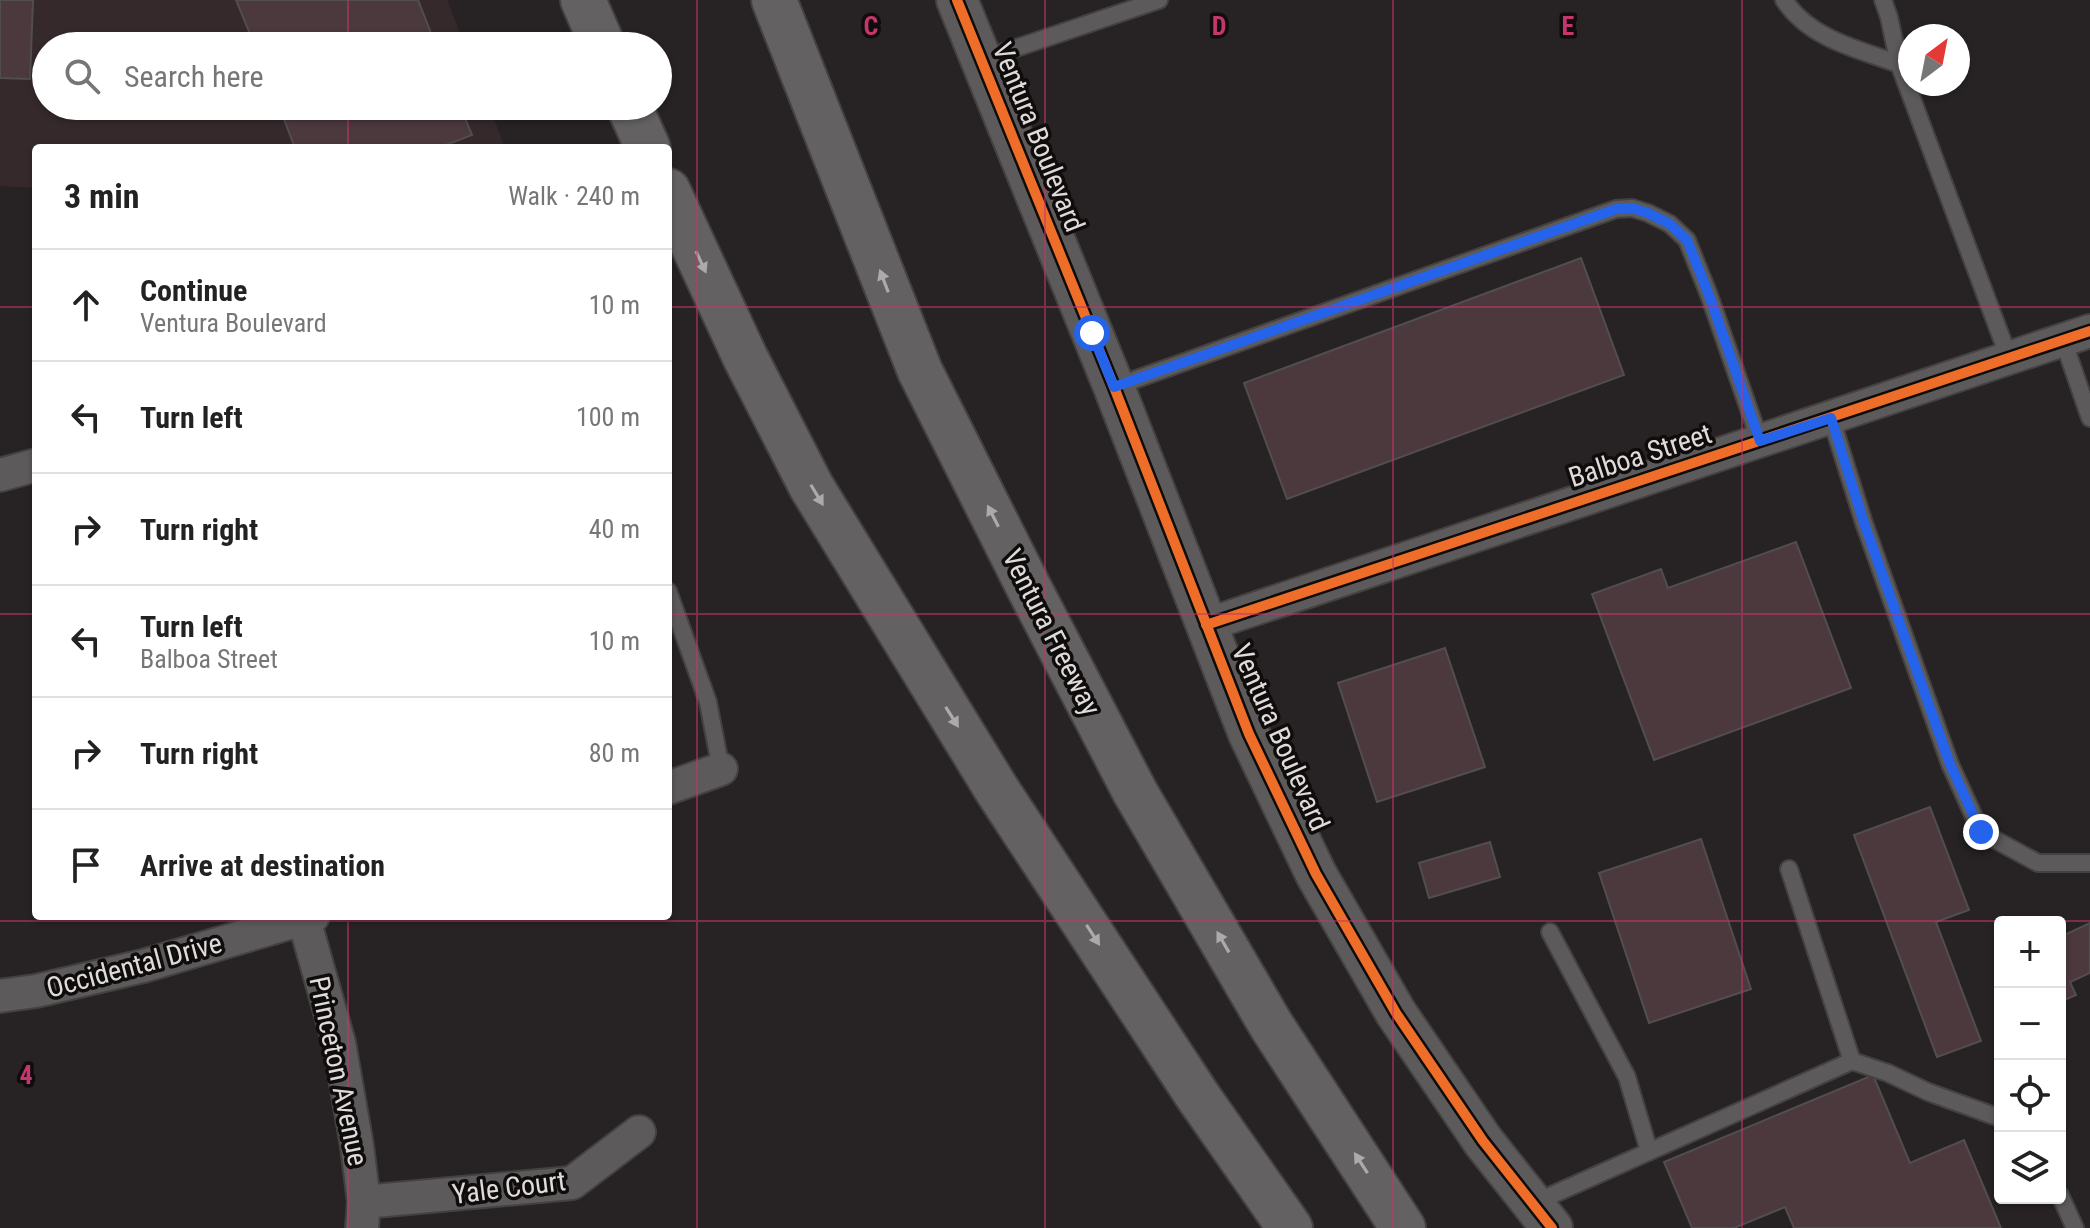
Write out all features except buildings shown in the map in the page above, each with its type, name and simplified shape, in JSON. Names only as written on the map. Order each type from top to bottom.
[{"type":"highway","points":[[583,0],[597,32]]},
{"type":"highway","name":"Ventura Freeway","points":[[774,0],[920,371],[1029,588],[1135,792],[1223,943],[1271,1025],[1403,1228]]},
{"type":"highway","points":[[635,120],[646,144]]},
{"type":"highway","points":[[672,200],[745,357],[811,486],[997,790],[1197,1095],[1290,1228]]},
{"type":"street","name":"Ventura Boulevard","points":[[957,0],[1114,387],[1249,734],[1316,874],[1396,1013],[1483,1141],[1543,1216]]},
{"type":"street","name":"Balboa Street","points":[[1206,625],[2077,336]]},
{"type":"street","points":[[0,475],[32,466]]},
{"type":"street","points":[[672,787],[721,769]]},
{"type":"street","name":"Occidental Drive","points":[[0,996],[36,991],[143,966],[296,920]]},
{"type":"street","name":"Princeton Avenue","points":[[307,920],[339,1043],[357,1146],[363,1215]]},
{"type":"street","name":"Yale Court","points":[[363,1215],[572,1183],[639,1132]]},
{"type":"lane","points":[[981,60],[1159,0]]},
{"type":"lane","points":[[1784,0],[1791,11],[1818,34],[1898,64]]},
{"type":"lane","points":[[1883,0],[1898,59]]},
{"type":"lane","points":[[1911,96],[2009,358]]},
{"type":"lane","points":[[1114,387],[1616,209],[1632,208],[1670,224],[1687,240],[1760,441]]},
{"type":"lane","points":[[2077,336],[2090,418]]},
{"type":"lane","points":[[1831,418],[1864,523],[1950,764],[1981,832],[2038,863],[2090,863]]},
{"type":"lane","points":[[672,602],[708,702],[721,769]]},
{"type":"lane","points":[[1789,869],[1852,1061]]},
{"type":"lane","points":[[1550,932],[1627,1077],[1649,1151]]},
{"type":"lane","points":[[1543,1216],[1649,1151],[1852,1061],[1994,1116]]},
{"type":"lane","points":[[2064,1204],[2075,1228]]},
{"type":"shaded area","points":[[0,0],[447,0],[460,32],[32,32],[32,120],[494,120],[503,144],[32,144],[32,188],[0,186]]},
{"type":"cycle path","points":[[957,0],[1114,387],[1249,734],[1316,874],[1396,1013],[1483,1141],[1552,1228]]},
{"type":"cycle path","points":[[1206,625],[2090,331]]},
{"type":"route","points":[[1092,333],[1114,387],[1616,209],[1632,208],[1670,224],[1687,240],[1760,441],[1831,418],[1864,523],[1950,764],[1981,832]]}]
